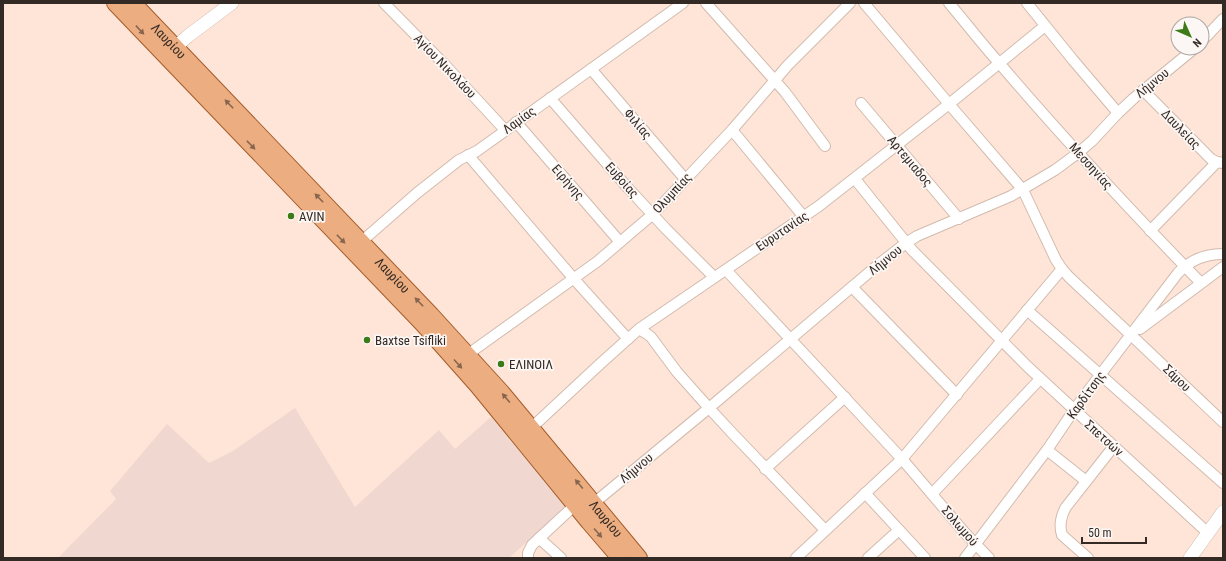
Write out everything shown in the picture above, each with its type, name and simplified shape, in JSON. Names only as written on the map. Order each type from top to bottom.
[{"type":"main road","name":"Λαυρίου","points":[[115,3],[170,52],[361,242],[431,315],[502,393],[526,433],[575,505],[620,558]]},
{"type":"main road","name":"Λαυρίου","points":[[133,3],[170,52],[423,324],[478,386],[594,503],[639,558]]},
{"type":"street","points":[[170,52],[188,36],[232,3]]},
{"type":"street","name":"Αγίου Νικολάου","points":[[384,3],[445,65],[505,130]]},
{"type":"street","name":"Λαμίας","points":[[361,242],[417,193],[468,155],[478,150],[683,3]]},
{"type":"street","points":[[706,3],[775,80],[825,146]]},
{"type":"street","name":"Ολυμπίας","points":[[467,355],[598,261],[653,214],[732,130],[775,80],[850,3]]},
{"type":"street","name":"Σάμου","points":[[864,3],[1023,190],[1056,260],[1062,269],[1223,422]]},
{"type":"street","name":"Μεσσηνίας","points":[[949,3],[999,63],[1078,153],[1150,231],[1201,283]]},
{"type":"street","points":[[1027,3],[1072,60],[1118,113]]},
{"type":"street","points":[[1210,33],[1223,19]]},
{"type":"street","name":"Ευρυτανίας","points":[[526,433],[639,329],[804,217],[949,104],[1045,26]]},
{"type":"street","name":"Λήμνου","points":[[594,503],[709,408],[790,338],[906,243],[917,236],[1011,196],[1055,170],[1092,141],[1118,113],[1184,56]]},
{"type":"street","name":"Φιλίας","points":[[591,69],[685,180]]},
{"type":"street","name":"Δαυλείας","points":[[1143,90],[1205,153],[1220,162]]},
{"type":"street","name":"Ευβοίας","points":[[550,98],[628,188],[714,277]]},
{"type":"street","name":"Αρτεμιαδος","points":[[861,103],[960,219]]},
{"type":"street","name":"Ειρήνης","points":[[516,122],[620,242]]},
{"type":"street","points":[[732,130],[804,217]]},
{"type":"street","points":[[468,155],[574,279],[628,339]]},
{"type":"street","points":[[1150,231],[1220,162]]},
{"type":"street","name":"Σπετσών","points":[[854,179],[906,243],[1040,379],[1208,533]]},
{"type":"street","name":"Καρδίτσης","points":[[965,558],[1047,450],[1074,410],[1132,335],[1158,298],[1185,266],[1212,254],[1223,254]]},
{"type":"street","points":[[1132,335],[1223,267]]},
{"type":"street","points":[[796,558],[902,459],[1062,269]]},
{"type":"street","name":"Σολωμού","points":[[726,270],[902,459],[975,545],[989,558]]},
{"type":"street","points":[[852,287],[957,395]]},
{"type":"street","points":[[1027,310],[1223,483]]},
{"type":"street","points":[[639,329],[650,337],[677,372],[709,408],[765,469],[825,530]]},
{"type":"street","points":[[932,494],[1040,379]]},
{"type":"street","points":[[765,469],[845,397]]},
{"type":"street","points":[[1088,558],[1065,540],[1062,535],[1060,530],[1062,512],[1114,446]]},
{"type":"street","points":[[1047,450],[1086,481]]},
{"type":"street","points":[[865,493],[925,558]]},
{"type":"street","points":[[528,558],[528,553],[532,545],[575,505]]},
{"type":"street","points":[[1192,557],[1223,512]]},
{"type":"street","points":[[868,558],[899,530]]},
{"type":"street","points":[[539,538],[561,558]]},
{"type":"shaded area","points":[[295,408],[355,507],[439,430],[455,449],[491,417],[520,452],[568,505],[509,558],[58,558],[116,499],[110,491],[167,424],[209,463],[233,451]]},
{"type":"place","name":"AVIN","points":[[291,216]]},
{"type":"place","name":"Baxtse Tsifliki","points":[[367,340]]},
{"type":"place","name":"ΕΛΙΝΟΙΛ","points":[[501,364]]}]
